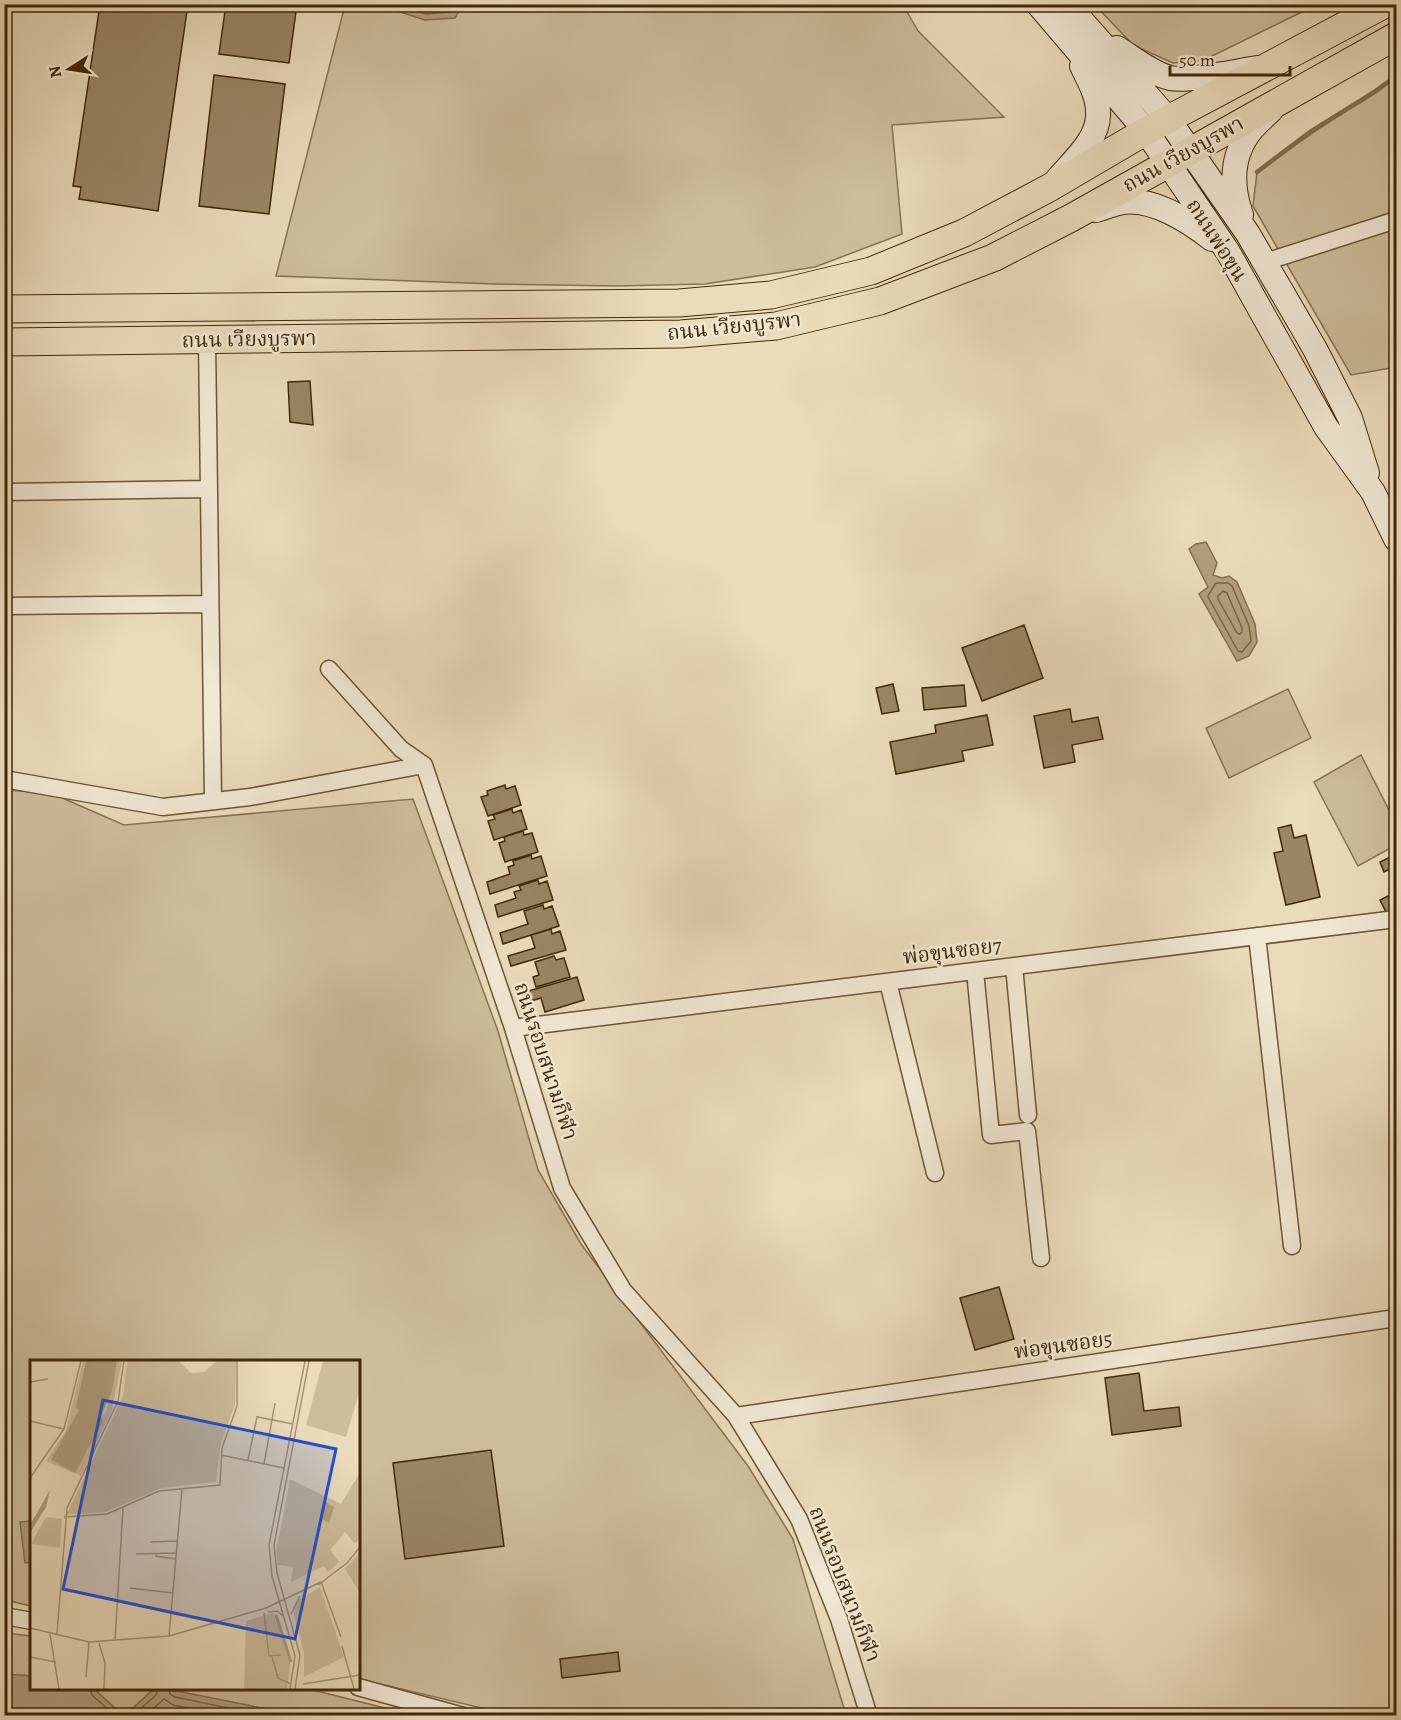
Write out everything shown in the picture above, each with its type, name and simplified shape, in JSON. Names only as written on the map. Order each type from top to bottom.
[{"type":"main road","name":"ถนนพ่อขุน","points":[[1038,4],[1074,46],[1157,125],[1190,150],[1248,234],[1315,349],[1350,418],[1373,492],[1396,539]]},
{"type":"main road","name":"ถนนพ่อขุน","points":[[1067,4],[1094,34],[1157,125],[1167,163],[1228,252],[1326,427],[1373,492]]},
{"type":"main road","name":"ถนน เวียงบูรพา","points":[[4,309],[679,303],[771,295],[871,271],[964,233],[1049,188],[1157,125],[1385,4]]},
{"type":"main road","points":[[1094,34],[1142,64],[1171,78],[1187,79],[1269,66]]},
{"type":"main road","name":"ถนน เวียงบูรพา","points":[[4,342],[681,334],[776,326],[880,301],[993,258],[1071,218],[1396,36]]},
{"type":"main road","points":[[1049,188],[1094,134],[1099,112],[1093,91],[1074,46]]},
{"type":"main road","points":[[1248,234],[1236,199],[1234,173],[1239,149],[1251,130],[1284,98]]},
{"type":"main road","points":[[1071,218],[1123,202],[1150,204],[1200,229],[1228,252]]},
{"type":"main road","points":[[116,308],[116,340]]},
{"type":"street","points":[[1265,262],[1396,220]]},
{"type":"street","points":[[207,339],[213,801]]},
{"type":"street","points":[[4,492],[209,489]]},
{"type":"street","points":[[4,606],[210,604]]},
{"type":"street","points":[[329,669],[400,749],[424,765]]},
{"type":"street","points":[[4,779],[163,807],[249,797],[424,765]]},
{"type":"street","name":"ถนนรอบสนามกีฬา","points":[[424,765],[513,1028],[562,1188],[623,1290],[736,1416],[799,1520],[839,1618],[869,1716]]},
{"type":"street","name":"พ่อขุนซอย7","points":[[513,1028],[1396,919]]},
{"type":"street","points":[[1257,936],[1292,1246]]},
{"type":"street","points":[[1014,966],[1028,1115]]},
{"type":"street","points":[[975,971],[991,1135],[1027,1131],[1041,1258]]},
{"type":"street","points":[[888,982],[935,1173]]},
{"type":"street","name":"พ่อขุนซอย5","points":[[736,1416],[1396,1318]]},
{"type":"street","points":[[4,1616],[30,1621]]},
{"type":"street","points":[[360,1688],[463,1716]]},
{"type":"shaded area","points":[[345,5],[903,5],[918,31],[1004,117],[892,125],[902,234],[815,267],[705,284],[617,286],[276,276]]},
{"type":"shaded area","points":[[1095,5],[1316,5],[1204,60],[1173,63],[1133,45]]},
{"type":"shaded area","points":[[1396,75],[1396,367],[1351,375],[1253,206],[1257,172]]},
{"type":"shaded area","points":[[1288,689],[1311,738],[1229,778],[1206,728]]},
{"type":"shaded area","points":[[1361,755],[1396,824],[1396,845],[1358,866],[1314,782]]},
{"type":"shaded area","points":[[5,790],[51,793],[124,825],[413,799],[498,1031],[538,1170],[581,1244],[748,1466],[793,1539],[846,1715],[511,1715],[360,1679],[360,1360],[30,1360],[30,1606],[5,1600]]},
{"type":"shaded area","points":[[4,1633],[30,1636],[30,1676],[5,1674]]},
{"type":"shaded area","points":[[95,1690],[153,1690],[133,1708],[116,1709]]},
{"type":"shaded area","points":[[167,1690],[313,1690],[413,1715],[297,1715]]},
{"type":"water","points":[[383,4],[477,5],[460,9],[455,18],[425,20],[384,7]]},
{"type":"water","points":[[1206,542],[1217,563],[1213,575],[1222,578],[1229,576],[1237,582],[1255,624],[1257,642],[1249,656],[1237,661],[1199,594],[1208,587],[1189,549],[1196,544]]},
{"type":"water","points":[[30,1521],[30,1562],[25,1563],[20,1522]]},
{"type":"water","points":[[4,1674],[30,1676],[30,1690],[95,1690],[116,1709],[133,1708],[153,1690],[172,1690],[297,1715],[5,1715]]},
{"type":"building","points":[[100,4],[188,4],[158,211],[79,199],[81,187],[73,186]]},
{"type":"building","points":[[226,4],[297,4],[289,63],[219,54]]},
{"type":"building","points":[[214,75],[285,84],[269,214],[199,206]]},
{"type":"building","points":[[310,381],[313,425],[290,422],[288,382]]},
{"type":"building","points":[[1024,625],[1043,678],[982,701],[962,648]]},
{"type":"building","points":[[893,684],[899,711],[882,714],[876,688]]},
{"type":"building","points":[[964,685],[966,706],[924,710],[922,688]]},
{"type":"building","points":[[1070,709],[1072,722],[1098,717],[1103,739],[1072,745],[1075,762],[1044,768],[1034,716]]},
{"type":"building","points":[[987,715],[993,745],[962,751],[964,761],[896,774],[890,742],[936,733],[935,725]]},
{"type":"building","points":[[505,785],[506,789],[515,786],[521,805],[488,816],[481,797],[488,795],[487,791]]},
{"type":"building","points":[[512,809],[513,813],[521,810],[527,829],[494,840],[488,821],[495,819],[493,815]]},
{"type":"building","points":[[1291,825],[1294,838],[1306,835],[1320,897],[1286,905],[1274,853],[1283,851],[1278,828]]},
{"type":"building","points":[[523,831],[524,835],[532,833],[538,852],[505,862],[499,843],[505,841],[504,837]]},
{"type":"building","points":[[531,855],[532,859],[541,856],[547,876],[490,894],[487,882],[510,874],[508,867],[514,865],[513,861]]},
{"type":"building","points":[[1392,856],[1396,866],[1384,872],[1380,862]]},
{"type":"building","points":[[538,880],[539,884],[547,881],[553,900],[498,917],[495,905],[516,898],[514,892],[521,890],[519,886]]},
{"type":"building","points":[[1396,892],[1396,910],[1387,914],[1380,900]]},
{"type":"building","points":[[543,905],[544,909],[552,906],[559,926],[503,944],[500,933],[528,924],[524,911]]},
{"type":"building","points":[[551,929],[552,934],[560,931],[566,950],[511,966],[508,956],[535,948],[531,935]]},
{"type":"building","points":[[554,956],[556,960],[564,958],[570,977],[536,987],[533,977],[539,975],[535,962]]},
{"type":"building","points":[[577,977],[584,1000],[545,1012],[541,998],[528,1002],[525,992]]},
{"type":"building","points":[[999,1287],[1014,1339],[975,1350],[960,1298]]},
{"type":"building","points":[[1139,1373],[1144,1411],[1179,1407],[1181,1426],[1112,1435],[1105,1378]]},
{"type":"building","points":[[491,1450],[504,1546],[405,1559],[393,1463]]},
{"type":"building","points":[[618,1652],[620,1671],[562,1678],[560,1659]]},
{"type":"waterway","points":[[1257,172],[1310,132],[1396,76]]}]
